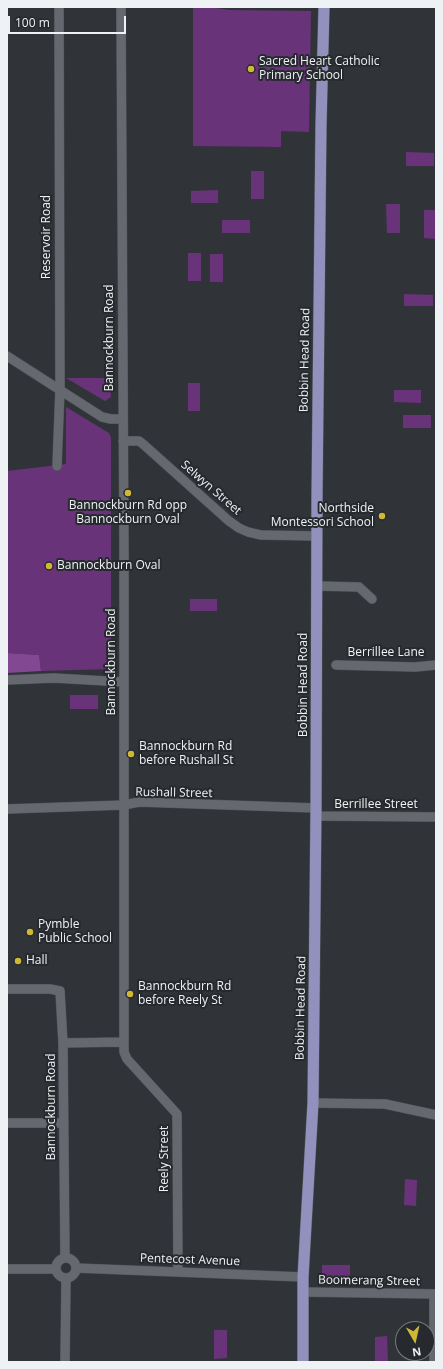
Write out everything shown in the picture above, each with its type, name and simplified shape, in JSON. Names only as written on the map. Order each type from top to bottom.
[{"type":"main road","name":"Bobbin Head Road","points":[[303,1362],[303,1277],[313,1103],[321,125],[324,7]]},
{"type":"street","name":"Reservoir Road","points":[[57,466],[60,389],[59,7]]},
{"type":"street","name":"Bannockburn Road","points":[[65,1258],[63,1043],[124,1042],[121,7]]},
{"type":"street","points":[[7,356],[102,417],[123,419]]},
{"type":"street","name":"Selwyn Street","points":[[122,441],[139,441],[239,528],[261,535],[317,536]]},
{"type":"street","points":[[317,586],[359,587],[372,599]]},
{"type":"street","name":"Berrillee Lane","points":[[336,665],[415,667],[436,665]]},
{"type":"street","points":[[7,680],[54,678],[124,682]]},
{"type":"street","name":"Rushall Street","points":[[7,809],[124,805],[138,802],[316,812]]},
{"type":"street","name":"Berrillee Street","points":[[316,812],[436,817]]},
{"type":"street","points":[[7,989],[50,989],[60,991],[63,1043]]},
{"type":"street","name":"Reely Street","points":[[124,1042],[124,1052],[127,1059],[177,1114],[178,1272]]},
{"type":"street","points":[[313,1103],[385,1104],[436,1115]]},
{"type":"street","points":[[7,1123],[64,1123]]},
{"type":"street","points":[[65,1258],[72,1260],[76,1268],[72,1275],[66,1278],[59,1275],[56,1269],[56,1264],[65,1258]]},
{"type":"street","name":"Pentecost Avenue","points":[[76,1268],[303,1277]]},
{"type":"street","points":[[7,1269],[56,1269]]},
{"type":"street","points":[[65,1362],[66,1278]]},
{"type":"street","name":"Boomerang Street","points":[[303,1292],[435,1294]]},
{"type":"street","points":[[434,1362],[435,1294]]},
{"type":"shaded area","name":"Sacred Heart Catholic Primary School","points":[[193,7],[209,7],[229,10],[311,11],[309,132],[281,131],[281,147],[193,146]]},
{"type":"shaded area","points":[[406,152],[434,153],[434,166],[406,166]]},
{"type":"shaded area","points":[[251,171],[264,171],[264,199],[251,199]]},
{"type":"shaded area","points":[[218,190],[218,203],[191,203],[191,191]]},
{"type":"shaded area","points":[[386,204],[400,204],[400,233],[387,233]]},
{"type":"shaded area","points":[[424,210],[436,210],[436,239],[424,238]]},
{"type":"shaded area","points":[[222,220],[250,220],[250,233],[222,233]]},
{"type":"shaded area","points":[[188,253],[201,253],[201,281],[188,281]]},
{"type":"shaded area","points":[[210,254],[223,254],[223,282],[210,282]]},
{"type":"shaded area","points":[[404,294],[433,295],[433,306],[404,306]]},
{"type":"shaded area","points":[[66,378],[110,378],[111,397],[105,401]]},
{"type":"shaded area","points":[[188,383],[200,383],[200,411],[188,411]]},
{"type":"shaded area","points":[[394,390],[421,390],[421,403],[394,402]]},
{"type":"shaded area","name":"Bannockburn Oval","points":[[66,407],[109,433],[111,438],[111,669],[41,671],[39,655],[7,653],[7,471],[66,464]]},
{"type":"shaded area","points":[[403,415],[431,415],[431,428],[403,428]]},
{"type":"shaded area","points":[[190,599],[217,599],[217,611],[190,611]]},
{"type":"shaded area","points":[[7,653],[39,655],[41,671],[7,673]]},
{"type":"shaded area","points":[[70,695],[98,695],[98,709],[70,709]]},
{"type":"shaded area","points":[[405,1179],[417,1180],[416,1206],[404,1205]]},
{"type":"shaded area","points":[[322,1265],[350,1265],[350,1278],[322,1278]]},
{"type":"shaded area","points":[[214,1330],[227,1330],[227,1358],[214,1359]]},
{"type":"shaded area","points":[[387,1336],[388,1362],[375,1362],[375,1337]]},
{"type":"place","name":"Sacred Heart Catholic Primary School","points":[[251,69]]},
{"type":"place","name":"Bannockburn Rd opp Bannockburn Oval","points":[[128,493]]},
{"type":"place","name":"Northside Montessori School","points":[[382,516]]},
{"type":"place","name":"Bannockburn Oval","points":[[49,566]]},
{"type":"place","name":"Bannockburn Rd before Rushall St","points":[[131,754]]},
{"type":"place","name":"Pymble Public School","points":[[30,932]]},
{"type":"place","name":"Hall","points":[[18,961]]},
{"type":"place","name":"Bannockburn Rd before Reely St","points":[[130,994]]}]
